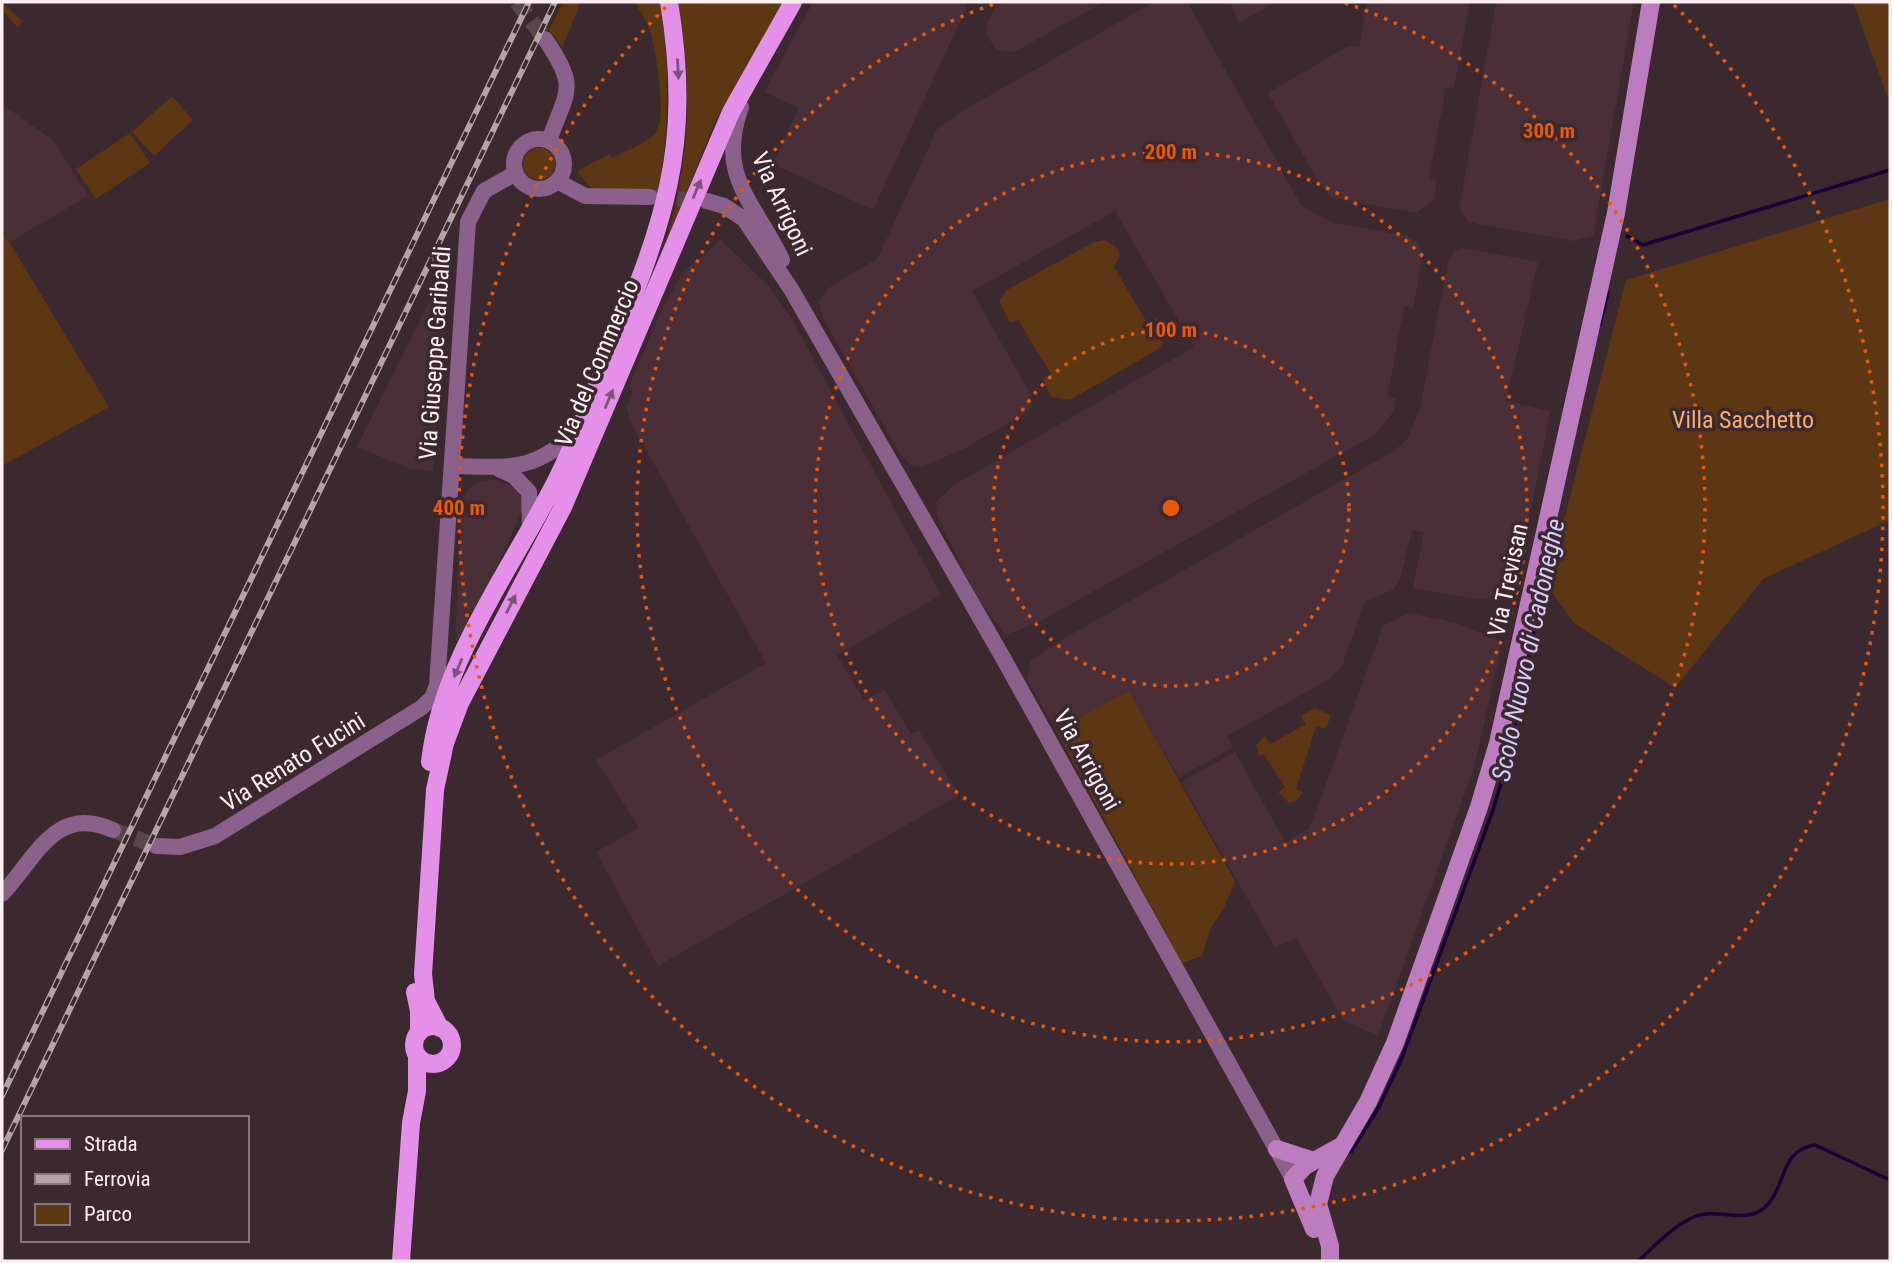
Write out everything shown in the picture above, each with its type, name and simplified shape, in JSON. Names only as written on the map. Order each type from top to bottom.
[{"type":"main road","name":"Via del Commercio","points":[[439,739],[461,659],[553,487],[648,261],[671,185],[678,140],[676,47],[669,2]]},
{"type":"main road","name":"Via del Commercio","points":[[439,739],[563,507],[731,111],[793,2]]},
{"type":"main road","name":"Via Trevisan","points":[[1328,1261],[1330,1246],[1318,1204],[1321,1165],[1341,1146],[1368,1102],[1395,1043],[1488,778],[1615,213],[1651,2]]},
{"type":"main road","points":[[417,1091],[450,1053],[452,1045],[426,1001],[423,974],[439,739]]},
{"type":"main road","points":[[401,1261],[411,1123],[417,1091],[418,1056],[415,1041],[419,1033],[419,1011],[414,986],[422,840],[439,739]]},
{"type":"main road","points":[[419,1033],[433,1027],[440,1028]]},
{"type":"main road","points":[[418,1056],[424,1062],[440,1063]]},
{"type":"main road","points":[[1277,1149],[1321,1165],[1308,1179],[1293,1179]]},
{"type":"main road","name":"Via Arrigoni","points":[[1293,1179],[1328,1261]]},
{"type":"street","points":[[545,39],[563,65],[568,80],[561,115],[549,141]]},
{"type":"street","name":"Via Arrigoni","points":[[759,61],[734,129],[732,160],[748,199],[783,261],[791,289]]},
{"type":"street","points":[[533,140],[549,141],[563,157],[564,166],[557,181],[542,189],[526,185],[516,173],[514,163],[520,149],[533,140]]},
{"type":"street","name":"Via Giuseppe Garibaldi","points":[[438,685],[468,222],[484,191],[516,173]]},
{"type":"street","points":[[557,181],[585,196],[650,197]]},
{"type":"street","name":"Via Arrigoni","points":[[707,201],[724,206],[744,219],[791,289],[1002,656],[1293,1179]]},
{"type":"street","points":[[452,466],[499,469],[534,462],[562,446],[577,432]]},
{"type":"street","points":[[499,469],[514,475],[529,492],[530,527]]},
{"type":"street","name":"Via Renato Fucini","points":[[156,846],[190,846],[232,828],[421,708],[432,698],[438,685]]},
{"type":"street","points":[[2,894],[61,828],[89,823],[113,830]]},
{"type":"shaded area","points":[[813,2],[969,2],[873,210],[773,164],[799,108],[764,92]]},
{"type":"shaded area","points":[[997,2],[1104,2],[1016,51],[1005,52],[994,48],[985,29]]},
{"type":"shaded area","points":[[1154,2],[1187,2],[1301,205],[1331,222],[1407,236],[1419,243],[1423,256],[1413,308],[1404,306],[1388,396],[1396,398],[1393,412],[1376,434],[1037,623],[1005,635],[975,594],[937,516],[936,502],[954,485],[1194,347],[1115,211],[972,291],[1031,395],[1032,406],[1023,415],[960,451],[920,467],[912,466],[901,456],[822,317],[819,301],[827,289],[878,258],[937,129],[964,110]]},
{"type":"shaded area","points":[[1230,2],[1276,2],[1239,23]]},
{"type":"shaded area","points":[[1367,2],[1470,2],[1454,88],[1446,87],[1429,178],[1437,181],[1433,201],[1416,213],[1331,197],[1318,181],[1268,93],[1348,46],[1359,47]]},
{"type":"shaded area","points":[[1496,2],[1634,2],[1593,236],[1574,241],[1478,224],[1468,221],[1459,209]]},
{"type":"shaded area","points":[[2,104],[54,141],[88,196],[10,242],[6,235],[2,237]]},
{"type":"shaded area","points":[[721,240],[768,285],[793,321],[941,595],[837,655],[864,700],[885,690],[911,734],[919,731],[959,795],[658,966],[596,852],[639,828],[596,760],[766,663],[631,423],[627,408],[633,389],[629,386],[658,318],[682,273]]},
{"type":"shaded area","points":[[1465,248],[1538,262],[1506,401],[1551,411],[1514,591],[1507,598],[1468,598],[1413,588],[1424,532],[1412,530],[1400,580],[1393,590],[1365,601],[1342,666],[1330,679],[1227,736],[1233,747],[1179,778],[1129,692],[1056,730],[1027,679],[1030,661],[1063,639],[1394,451],[1408,438],[1420,408],[1448,261],[1454,252]]},
{"type":"shaded area","points":[[444,272],[449,274],[433,471],[411,469],[357,447]]},
{"type":"shaded area","points":[[494,480],[516,487],[525,505],[462,643],[455,640],[462,500],[469,488],[481,481]]},
{"type":"shaded area","points":[[1409,613],[1456,623],[1496,639],[1501,649],[1474,767],[1378,1036],[1344,1021],[1296,938],[1275,947],[1181,782],[1235,752],[1285,842],[1310,828],[1383,626]]},
{"type":"green space","points":[[2,2],[23,22],[17,27],[2,10]]},
{"type":"green space","points":[[563,2],[581,2],[562,47],[549,30]]},
{"type":"green space","points":[[635,2],[660,2],[664,27],[667,97],[659,192],[592,189],[578,173],[579,170],[609,154],[611,158],[639,145],[650,139],[658,127],[661,100],[655,52],[649,27]]},
{"type":"green space","points":[[678,2],[783,2],[715,122],[665,245],[680,182],[687,124],[686,66]]},
{"type":"green space","points":[[1853,2],[1890,2],[1890,104]]},
{"type":"green space","points":[[172,96],[193,120],[154,156],[132,132]]},
{"type":"green space","points":[[130,133],[150,163],[96,199],[76,169]]},
{"type":"green space","points":[[539,148],[550,153],[555,164],[550,175],[539,180],[528,175],[523,164],[528,153]]},
{"type":"green space","name":"Villa Sacchetto","points":[[1890,199],[1890,520],[1763,579],[1675,688],[1575,624],[1547,586],[1626,280]]},
{"type":"green space","points":[[5,235],[109,407],[2,466],[2,237]]},
{"type":"green space","points":[[1105,240],[1117,248],[1120,256],[1114,267],[1146,321],[1156,318],[1163,340],[1159,349],[1070,400],[1051,397],[1043,379],[1051,374],[1018,320],[1010,323],[999,301],[1007,290],[1092,243]]},
{"type":"green space","points":[[1129,691],[1235,881],[1224,908],[1211,928],[1202,956],[1182,963],[1056,730]]},
{"type":"green space","points":[[1315,708],[1331,715],[1326,729],[1316,726],[1296,789],[1303,792],[1296,801],[1289,803],[1278,792],[1285,787],[1264,754],[1259,757],[1256,745],[1265,736],[1270,744],[1306,724],[1301,716]]},
{"type":"waterway","name":"Scolo Nuovo di Cadoneghe","points":[[1627,236],[1643,245],[1890,170]]},
{"type":"waterway","name":"Scolo Nuovo di Cadoneghe","points":[[1600,325],[1608,293]]},
{"type":"waterway","name":"Scolo Nuovo di Cadoneghe","points":[[1351,1152],[1380,1105],[1402,1058],[1493,810],[1510,754],[1553,534]]},
{"type":"waterway","points":[[1638,1261],[1672,1231],[1694,1217],[1702,1214],[1747,1215],[1763,1209],[1776,1192],[1789,1162],[1803,1148],[1815,1145],[1890,1180]]},
{"type":"tunnel","points":[[517,2],[545,39]]},
{"type":"tunnel","points":[[654,197],[705,201]]},
{"type":"tunnel","points":[[113,830],[156,846]]},
{"type":"railway","points":[[2,1096],[529,2]]},
{"type":"railway","points":[[2,1150],[555,2]]}]
